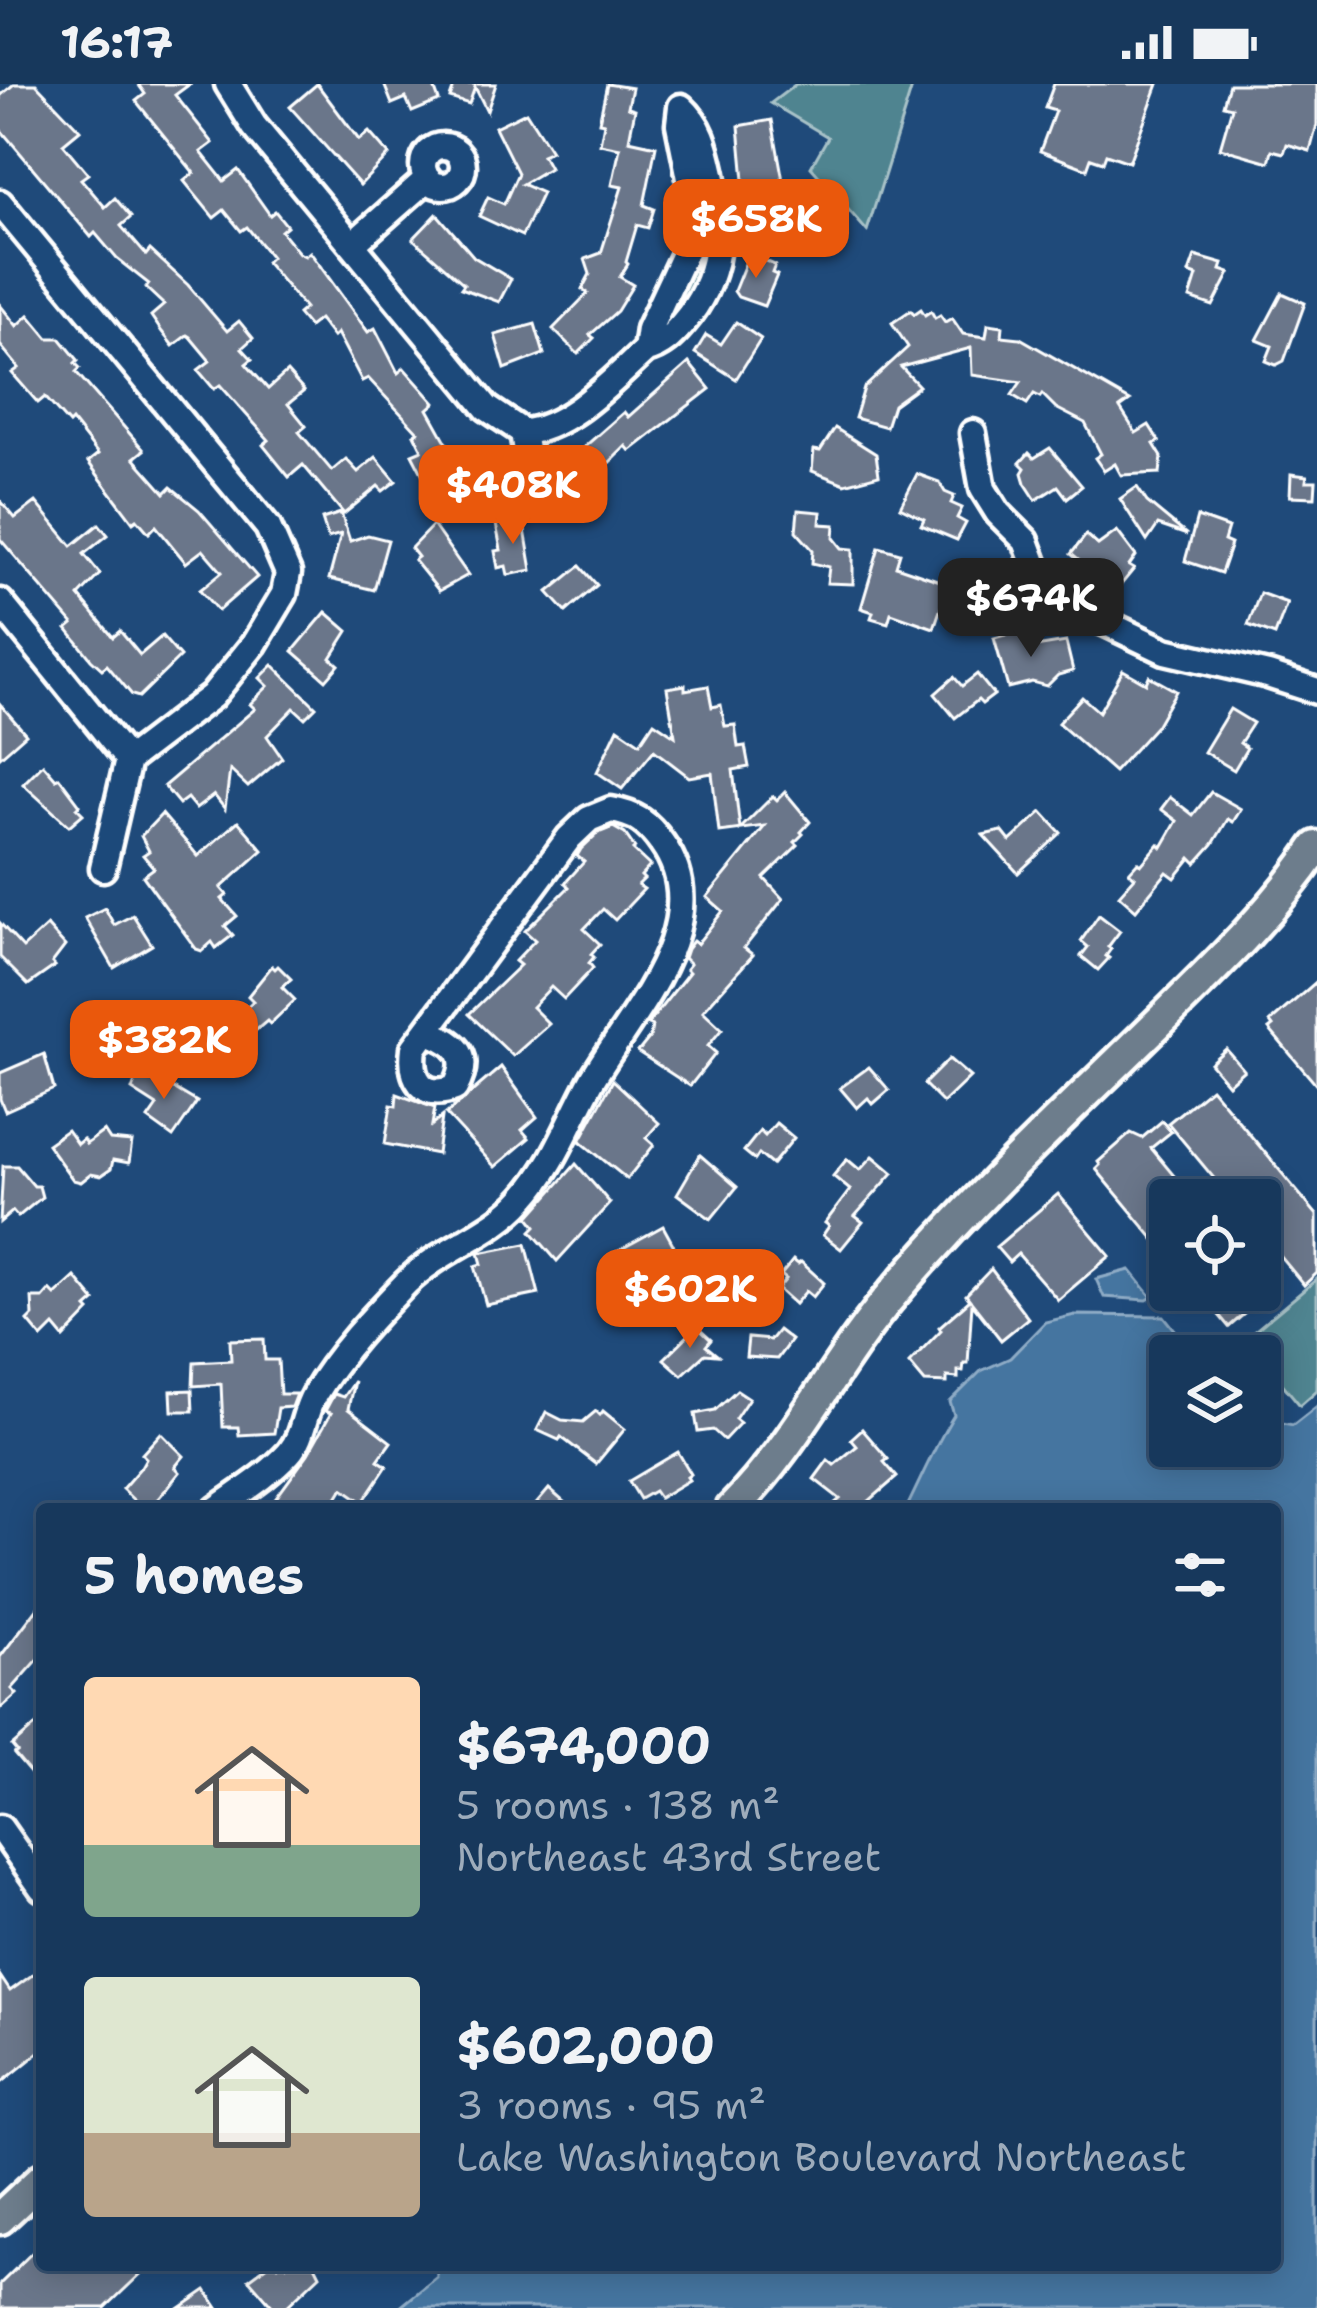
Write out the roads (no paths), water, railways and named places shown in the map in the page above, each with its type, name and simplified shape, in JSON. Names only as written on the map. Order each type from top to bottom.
[{"type":"main road","points":[[737,1503],[791,1442],[894,1292],[1253,930],[1317,847]]},
{"type":"main road","points":[[0,2218],[36,2185]]},
{"type":"street","points":[[228,84],[254,126],[487,408],[523,432],[563,421],[646,350],[666,341],[710,281],[720,220],[697,121],[677,96]]},
{"type":"street","points":[[353,244],[428,178]]},
{"type":"street","points":[[0,203],[268,527],[288,573],[284,594],[254,644],[212,696],[128,760],[103,868]]},
{"type":"street","points":[[523,432],[534,500]]},
{"type":"street","points":[[973,433],[983,489],[1026,542],[1043,587],[1058,600],[1165,651],[1317,691]]},
{"type":"street","points":[[0,602],[128,760]]},
{"type":"street","points":[[225,1503],[290,1452],[304,1429],[310,1402],[328,1373],[406,1283],[433,1259],[498,1222],[545,1171],[592,1080],[657,979],[677,926],[681,893],[670,853],[648,823],[611,810],[589,819],[549,863],[428,1032]]},
{"type":"street","points":[[0,1828],[36,1877]]},
{"type":"water","points":[[1130,1270],[1149,1299],[1104,1297],[1096,1279]]},
{"type":"water","points":[[1075,1315],[1164,1316],[1179,1335],[1149,1335],[1149,1467],[1281,1467],[1281,1423],[1293,1425],[1317,1406],[1317,2308],[399,2308],[437,2277],[436,2271],[1281,2271],[1281,1503],[909,1503],[954,1415],[950,1402],[981,1371],[1010,1358],[1045,1322]]}]
